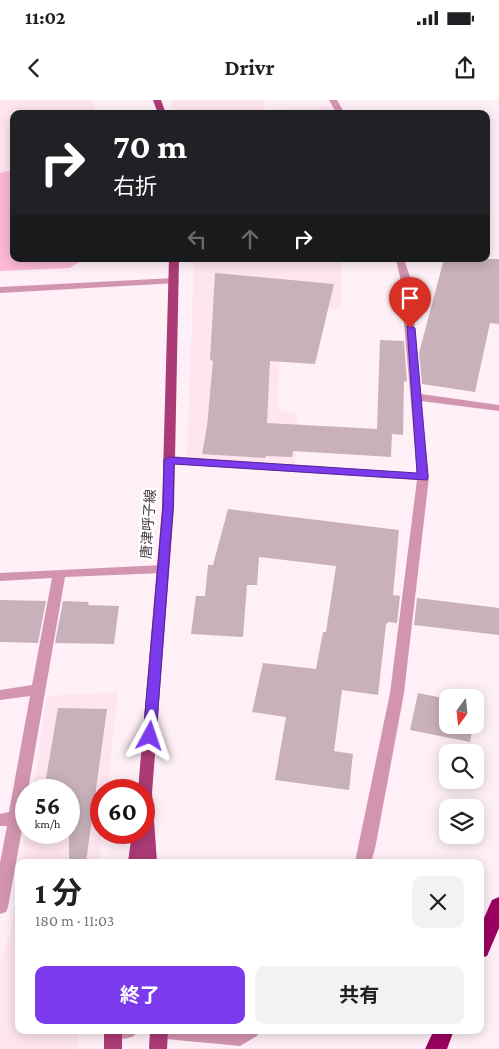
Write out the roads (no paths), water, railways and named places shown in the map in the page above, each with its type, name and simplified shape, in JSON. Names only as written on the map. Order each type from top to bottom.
[{"type":"highway","points":[[484,940],[499,906]]},
{"type":"highway","points":[[436,1049],[442,1034]]},
{"type":"main road","name":"唐津呼子線","points":[[146,779],[168,508],[174,262]]},
{"type":"main road","points":[[136,859],[138,844]]},
{"type":"main road","name":"唐津呼子線","points":[[148,844],[149,859]]},
{"type":"main road","points":[[113,1034],[113,1049]]},
{"type":"main road","points":[[158,1049],[159,1034]]},
{"type":"street","points":[[363,859],[367,849],[397,693],[423,477],[405,277],[401,262]]},
{"type":"street","points":[[0,290],[174,281]]},
{"type":"street","points":[[417,397],[499,408]]},
{"type":"street","points":[[169,460],[423,477]]},
{"type":"street","points":[[0,577],[163,569]]},
{"type":"street","points":[[23,779],[59,573]]},
{"type":"street","points":[[0,695],[38,690]]},
{"type":"street","points":[[0,820],[15,818]]},
{"type":"street","points":[[0,907],[15,824]]},
{"type":"street","points":[[208,1034],[240,1037],[245,1034]]}]
